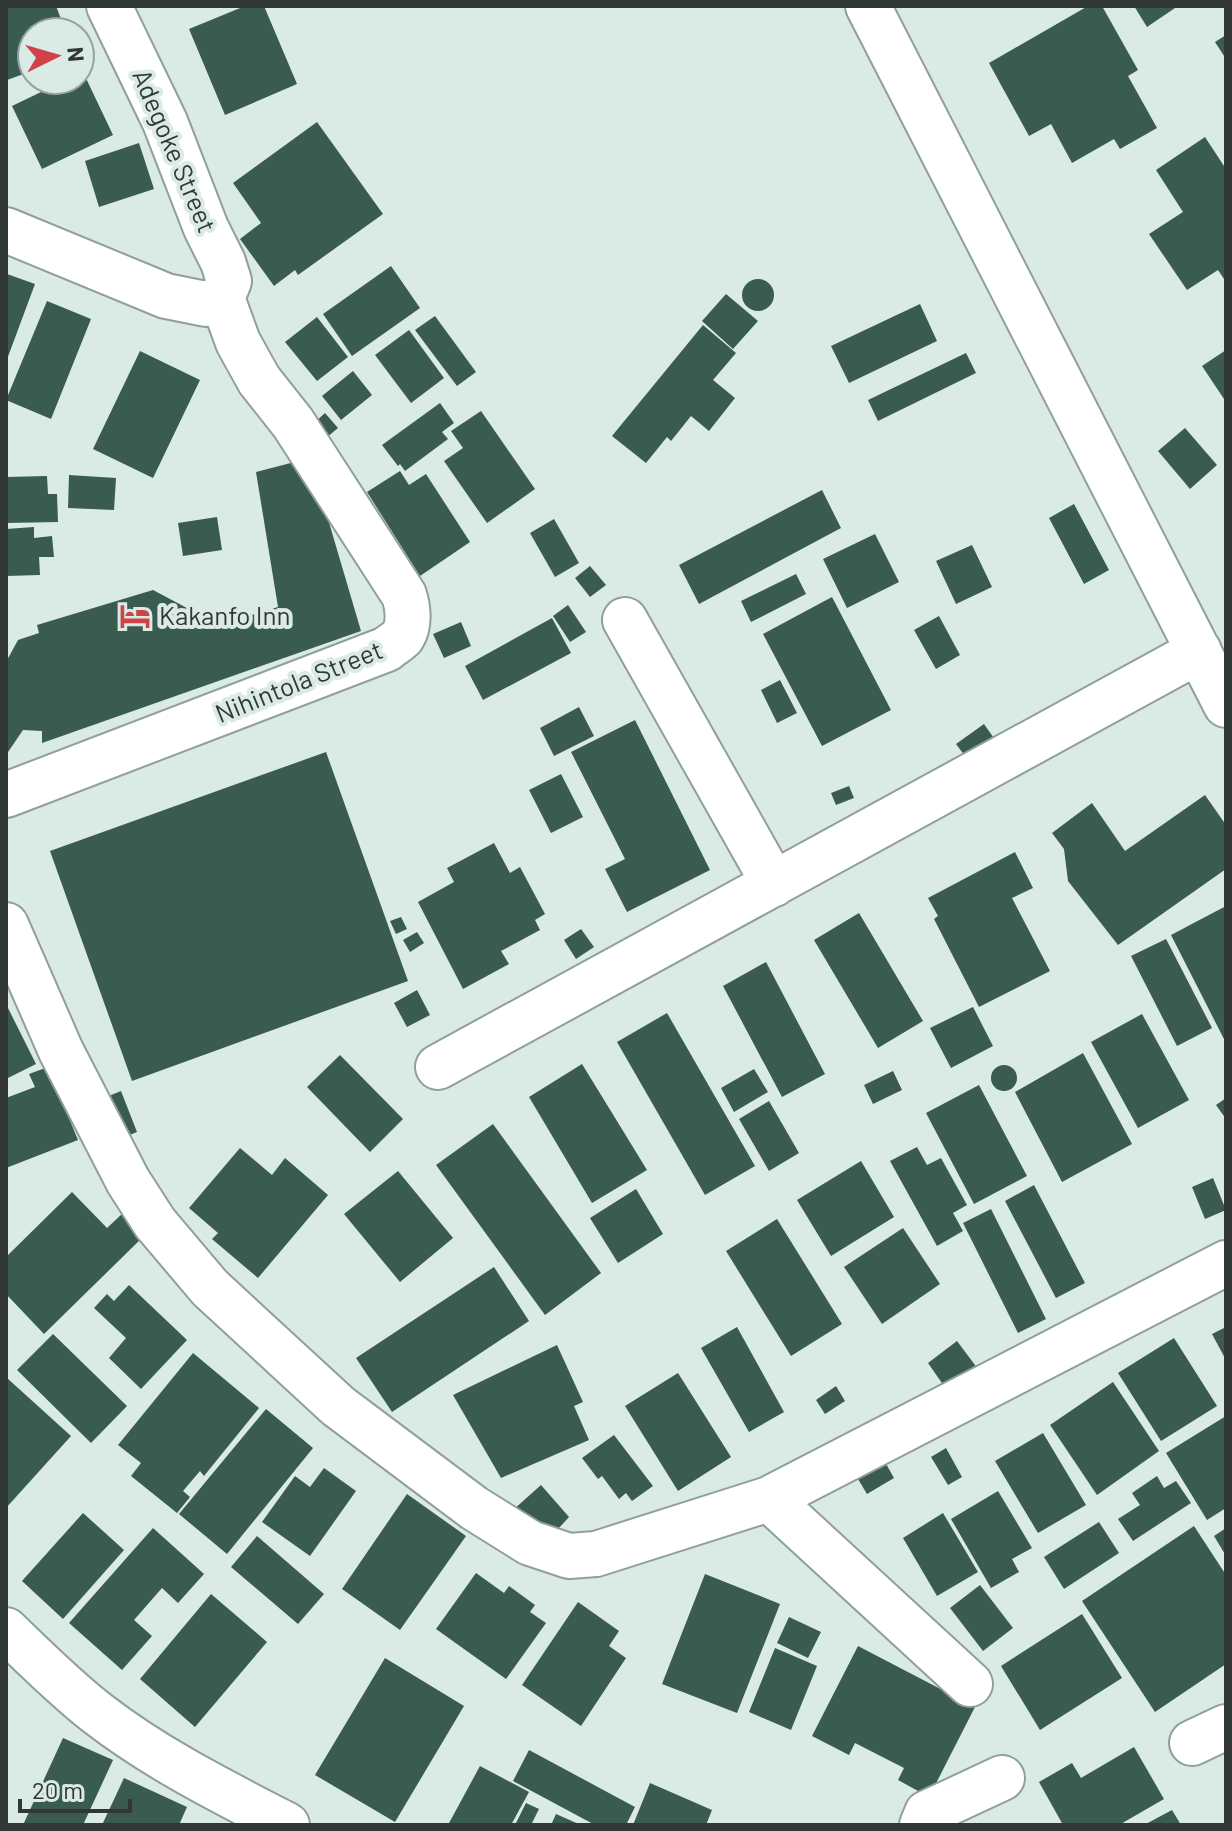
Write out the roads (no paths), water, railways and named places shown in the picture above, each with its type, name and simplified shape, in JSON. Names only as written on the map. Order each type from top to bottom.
[{"type":"street","name":"Adegoke Street","points":[[109,6],[165,122],[206,228],[223,262],[229,281],[222,298]]},
{"type":"street","points":[[868,6],[1226,705]]},
{"type":"street","points":[[6,230],[166,296],[206,304],[222,298]]},
{"type":"street","name":"Nihintola Street","points":[[6,795],[387,649],[403,636],[408,606],[404,595],[293,423],[259,380],[238,342],[222,298]]},
{"type":"street","points":[[625,620],[774,884]]},
{"type":"street","points":[[438,1067],[1199,651]]},
{"type":"street","points":[[6,925],[61,1051],[128,1181],[155,1223],[210,1288],[338,1406],[424,1471],[474,1508],[530,1543],[569,1556],[596,1554],[769,1499],[1226,1263]]},
{"type":"street","points":[[769,1499],[970,1684]]},
{"type":"street","points":[[6,1630],[95,1712],[137,1742],[188,1773],[287,1825]]},
{"type":"street","points":[[922,1825],[927,1813],[1002,1778]]},
{"type":"place","name":"Kakanfo Inn","points":[[135,616]]}]
